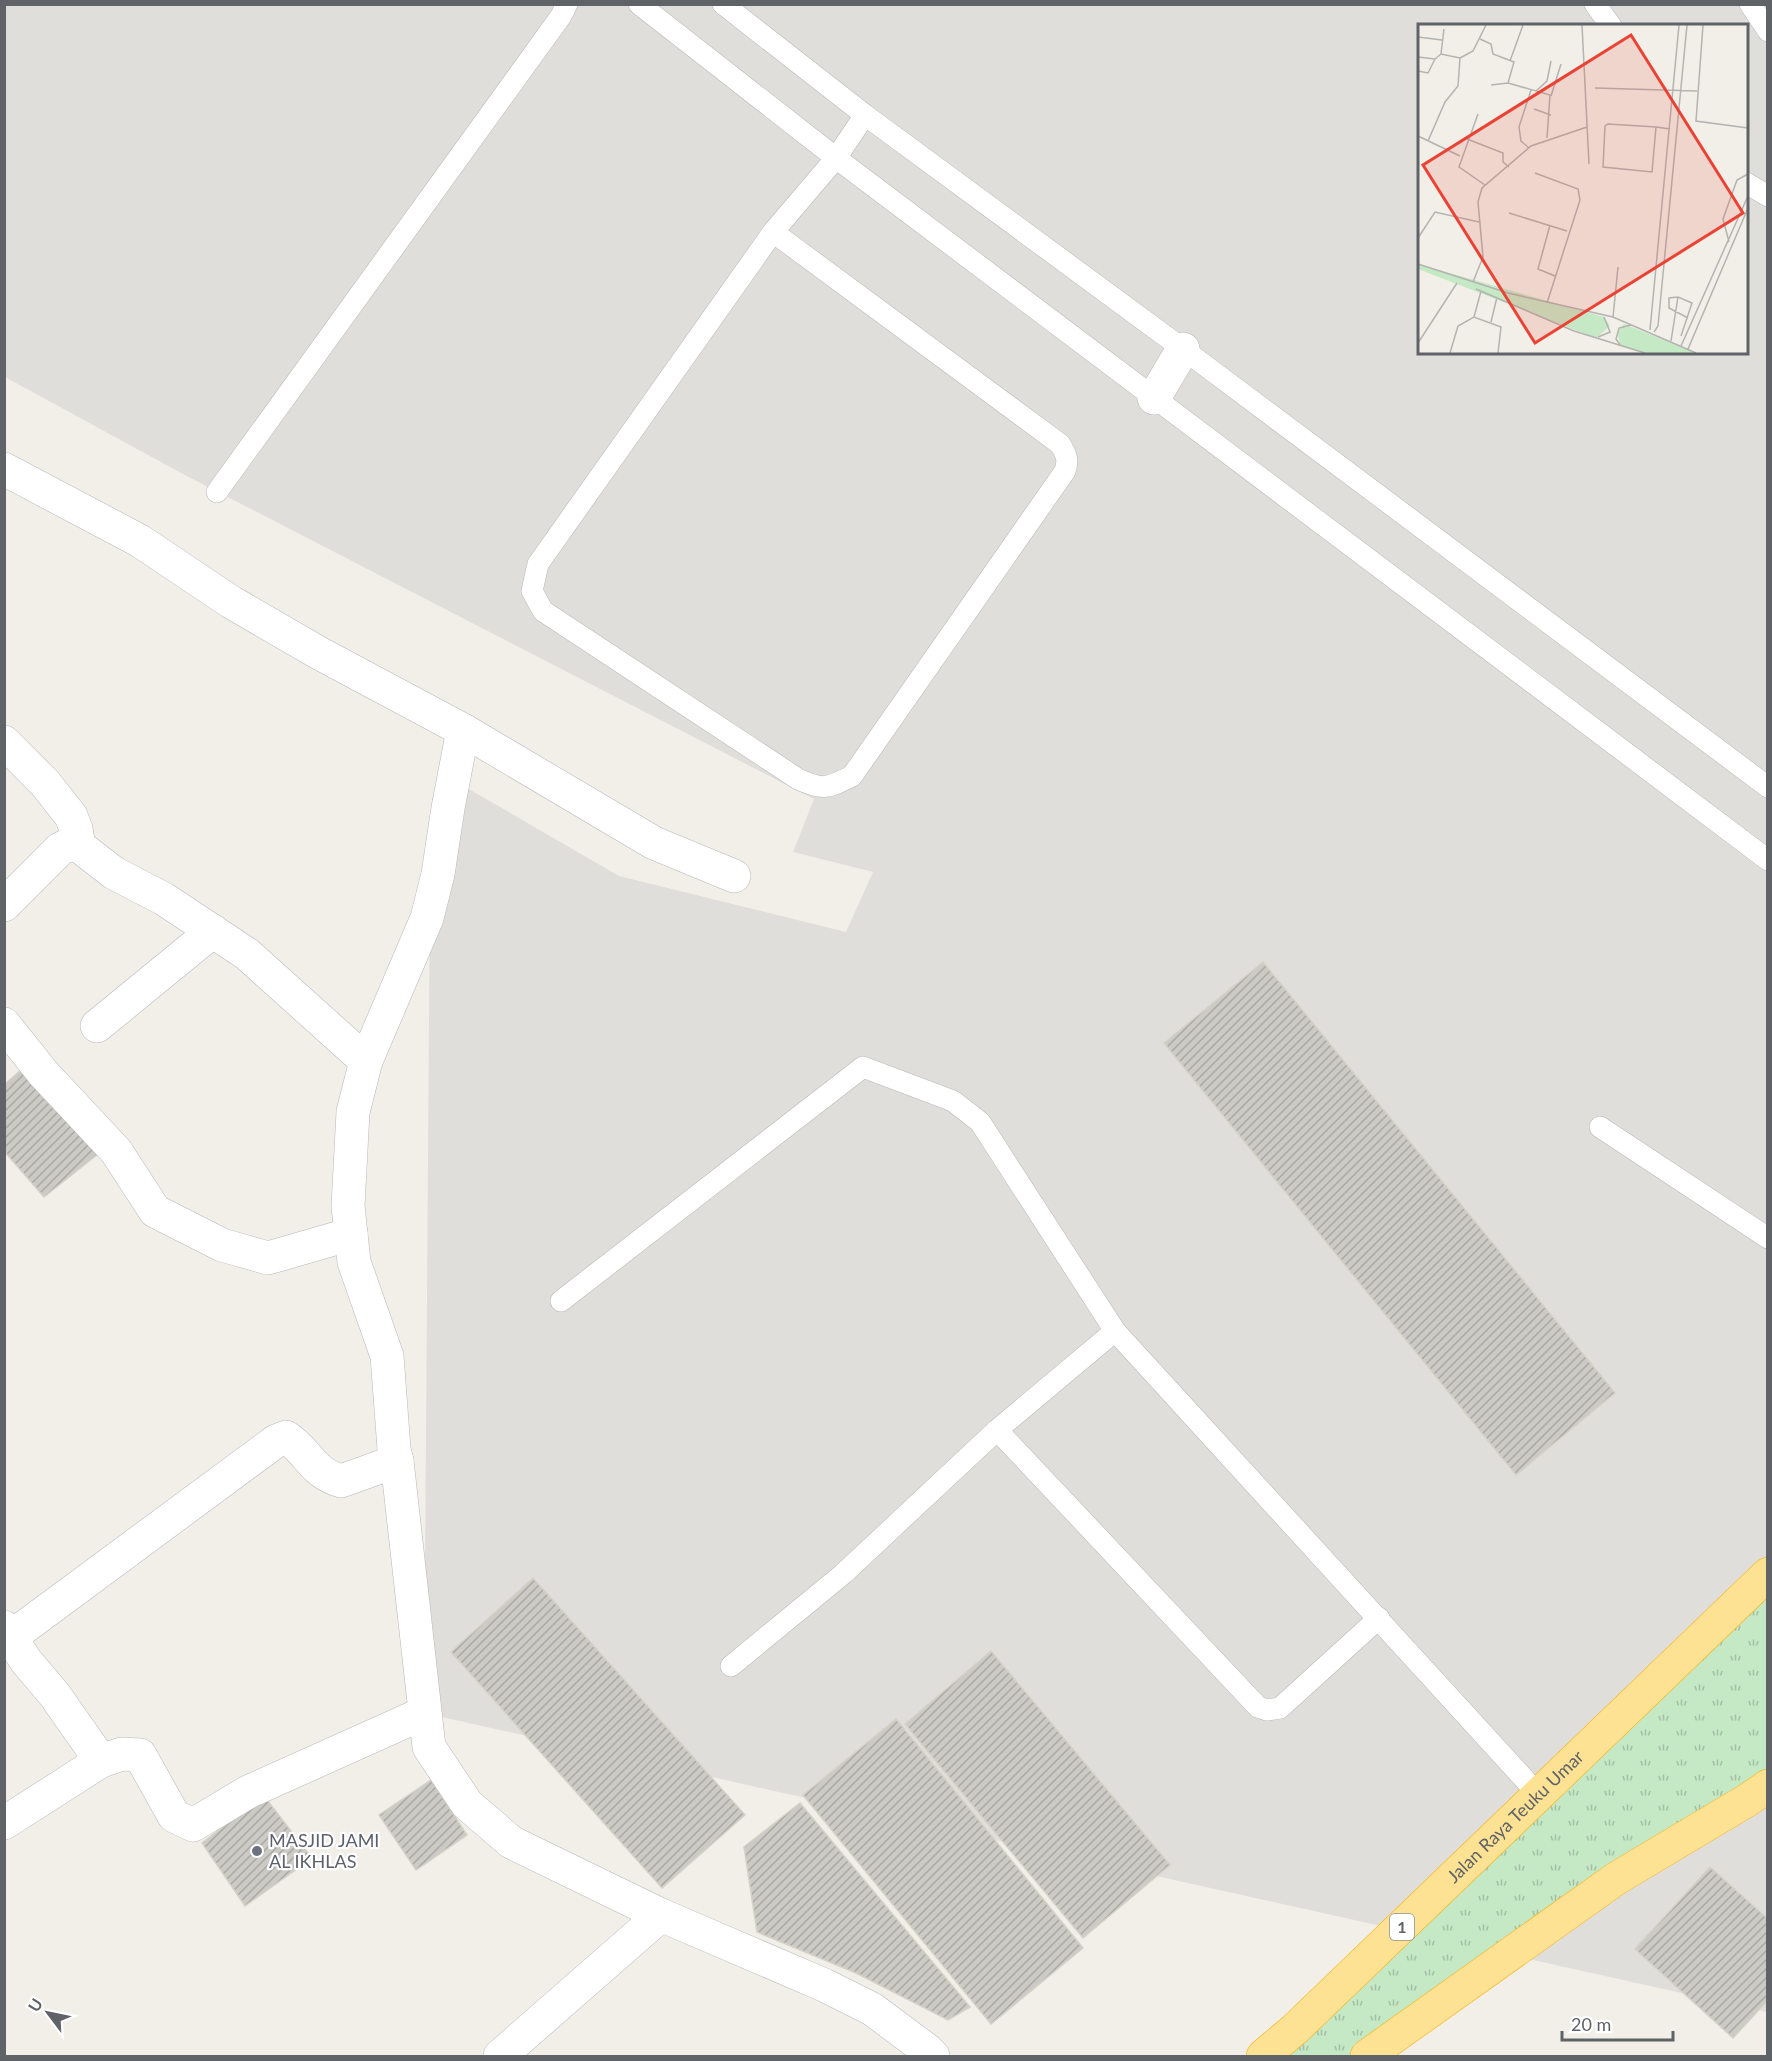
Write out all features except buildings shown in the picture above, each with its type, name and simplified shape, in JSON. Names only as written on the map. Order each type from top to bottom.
[{"type":"highway","name":"Jalan Raya Teuku Umar","points":[[1263,2056],[1295,2029],[1767,1574]]},
{"type":"highway","points":[[1367,2056],[1617,1878],[1746,1801],[1767,1786]]},
{"type":"street","points":[[1154,398],[1183,349]]},
{"type":"street","points":[[4,469],[140,541],[231,602],[319,653],[463,730],[654,843],[734,876]]},
{"type":"street","points":[[463,730],[428,918],[366,1061],[353,1112],[348,1206],[354,1262],[387,1356],[394,1449],[429,1747],[467,1804],[511,1842],[661,1916],[768,1960],[872,2009],[933,2056]]},
{"type":"street","points":[[4,742],[45,783],[71,816],[79,846]]},
{"type":"street","points":[[4,905],[60,849],[68,845],[79,846],[114,873],[164,899],[246,954],[366,1061]]},
{"type":"street","points":[[97,1026],[213,931]]},
{"type":"street","points":[[4,1024],[43,1073],[116,1151],[155,1211],[222,1245],[268,1258],[351,1234]]},
{"type":"street","points":[[101,1761],[54,1694],[26,1661],[8,1632],[276,1441],[286,1437],[291,1440],[321,1473],[341,1481],[397,1461]]},
{"type":"street","points":[[4,1823],[101,1761],[122,1754],[140,1755],[174,1816],[193,1825],[248,1792],[424,1713]]},
{"type":"street","points":[[500,2056],[661,1916]]},
{"type":"lane","points":[[217,492],[561,16],[567,4]]},
{"type":"lane","points":[[639,4],[837,158],[1767,860]]},
{"type":"lane","points":[[723,4],[865,115],[1183,349],[1767,787]]},
{"type":"lane","points":[[1595,4],[1610,24]]},
{"type":"lane","points":[[1750,4],[1767,31]]},
{"type":"lane","points":[[773,232],[1060,444],[1068,462],[1065,471],[852,776],[831,786],[818,788],[798,779],[543,612],[532,591],[538,564],[773,232],[837,158],[865,115]]},
{"type":"lane","points":[[1748,184],[1767,196]]},
{"type":"lane","points":[[561,1301],[863,1067],[953,1101],[980,1122],[1115,1331],[1538,1794]]},
{"type":"lane","points":[[1600,1127],[1767,1238]]},
{"type":"lane","points":[[731,1666],[843,1574],[997,1430],[1115,1331]]},
{"type":"lane","points":[[997,1430],[1258,1707],[1267,1710],[1280,1708],[1379,1618]]},
{"type":"shaded area","points":[[4,5],[1767,5],[1767,2012],[424,1713],[430,882],[455,781],[619,876],[846,932],[873,872],[793,852],[814,799],[181,473],[5,377]]},
{"type":"green space","points":[[1767,1574],[1767,1786],[1367,2056],[1263,2056]]},
{"type":"place","name":"MASJID JAMI AL IKHLAS","points":[[257,1851]]}]
